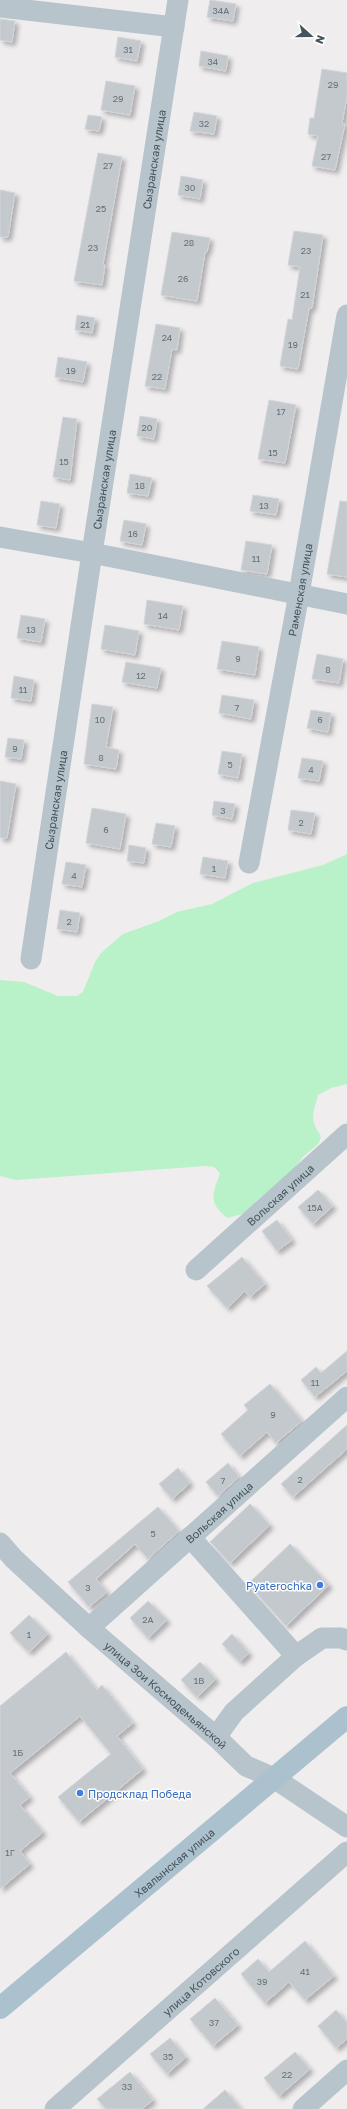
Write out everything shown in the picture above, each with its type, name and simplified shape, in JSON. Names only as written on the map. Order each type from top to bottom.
[{"type":"main road","name":"Хвалынская улица","points":[[0,2008],[347,1717]]},
{"type":"street","name":"Сызранская улица","points":[[31,959],[92,553],[178,0]]},
{"type":"street","points":[[0,7],[174,27]]},
{"type":"street","name":"Раменская улица","points":[[249,862],[299,594],[347,315]]},
{"type":"street","points":[[0,537],[92,553],[347,604]]},
{"type":"street","name":"Вольская улица","points":[[196,1270],[347,1134]]},
{"type":"street","name":"Вольская улица","points":[[89,1628],[347,1397]]},
{"type":"street","points":[[190,1536],[296,1656]]},
{"type":"street","name":"улица Зои Космодемьянской","points":[[0,1543],[14,1559],[89,1628],[216,1737],[246,1766],[274,1778],[347,1827]]},
{"type":"street","points":[[216,1737],[234,1712],[296,1656],[322,1638],[341,1638],[347,1640]]},
{"type":"street","name":"улица Котовского","points":[[55,2109],[347,1852]]},
{"type":"street","points":[[303,2109],[347,2070]]},
{"type":"green space","points":[[347,854],[347,1084],[331,1088],[318,1095],[313,1121],[321,1136],[319,1143],[303,1157],[290,1174],[256,1210],[228,1218],[221,1213],[214,1203],[215,1187],[220,1173],[214,1167],[205,1166],[16,1180],[0,1176],[0,980],[24,982],[58,996],[77,996],[83,992],[95,962],[101,953],[123,934],[159,921],[177,912],[212,904],[253,883],[323,865]]},
{"type":"building","points":[[210,0],[236,4],[233,21],[207,17]]},
{"type":"building","points":[[0,19],[15,21],[12,42],[0,40]]},
{"type":"building","points":[[118,37],[141,41],[137,61],[115,57]]},
{"type":"building","points":[[201,51],[228,56],[226,71],[199,66]]},
{"type":"building","points":[[322,69],[347,73],[347,96],[342,123],[345,124],[335,170],[312,166],[318,136],[308,134],[310,118],[314,118]]},
{"type":"building","points":[[106,81],[135,86],[130,115],[101,110]]},
{"type":"building","points":[[194,112],[217,116],[214,134],[190,131]]},
{"type":"building","points":[[88,115],[102,117],[99,131],[85,129]]},
{"type":"building","points":[[98,153],[122,157],[103,264],[105,265],[102,285],[74,281]]},
{"type":"building","points":[[181,176],[203,180],[200,199],[178,195]]},
{"type":"building","points":[[0,190],[15,193],[8,237],[0,237]]},
{"type":"building","points":[[294,231],[323,235],[312,308],[309,308],[298,369],[280,366],[288,319],[292,320],[300,267],[288,265]]},
{"type":"building","points":[[172,232],[210,238],[207,252],[205,252],[197,301],[161,295]]},
{"type":"building","points":[[77,315],[95,318],[92,333],[75,330]]},
{"type":"building","points":[[156,324],[180,328],[177,350],[172,349],[165,389],[145,386]]},
{"type":"building","points":[[58,357],[87,362],[83,382],[55,377]]},
{"type":"building","points":[[269,400],[296,405],[285,463],[258,459]]},
{"type":"building","points":[[140,416],[157,419],[154,439],[137,436]]},
{"type":"building","points":[[63,417],[77,419],[70,480],[53,477]]},
{"type":"building","points":[[130,474],[152,478],[148,496],[127,493]]},
{"type":"building","points":[[253,495],[279,499],[276,515],[250,511]]},
{"type":"building","points":[[41,501],[60,504],[56,528],[37,525]]},
{"type":"building","points":[[340,501],[347,502],[347,577],[327,574]]},
{"type":"building","points":[[124,520],[146,524],[142,545],[120,541]]},
{"type":"building","points":[[246,541],[272,545],[267,574],[241,570]]},
{"type":"building","points":[[147,600],[183,606],[179,630],[144,624]]},
{"type":"building","points":[[21,615],[45,619],[41,642],[17,638]]},
{"type":"building","points":[[105,625],[139,631],[135,655],[101,649]]},
{"type":"building","points":[[222,641],[259,647],[255,675],[217,669]]},
{"type":"building","points":[[317,654],[343,659],[339,683],[312,679]]},
{"type":"building","points":[[126,662],[161,668],[157,688],[122,682]]},
{"type":"building","points":[[14,676],[34,680],[31,701],[11,698]]},
{"type":"building","points":[[222,695],[254,700],[251,719],[219,713]]},
{"type":"building","points":[[92,704],[113,707],[106,747],[119,750],[116,769],[84,764]]},
{"type":"building","points":[[311,710],[331,713],[328,732],[307,728]]},
{"type":"building","points":[[8,738],[24,740],[21,759],[5,757]]},
{"type":"building","points":[[222,751],[242,754],[238,778],[218,774]]},
{"type":"building","points":[[302,758],[323,761],[319,781],[298,778]]},
{"type":"building","points":[[0,781],[16,784],[7,838],[0,838]]},
{"type":"building","points":[[214,801],[235,804],[232,819],[212,815]]},
{"type":"building","points":[[92,808],[126,814],[120,849],[86,843]]},
{"type":"building","points":[[291,810],[315,813],[311,834],[288,830]]},
{"type":"building","points":[[156,823],[175,826],[171,847],[152,844]]},
{"type":"building","points":[[129,845],[146,848],[144,863],[127,861]]},
{"type":"building","points":[[203,857],[228,861],[225,878],[200,874]]},
{"type":"building","points":[[66,862],[86,865],[82,887],[62,884]]},
{"type":"building","points":[[60,910],[80,913],[77,932],[57,929]]},
{"type":"building","points":[[318,1190],[333,1206],[313,1224],[298,1207]]},
{"type":"building","points":[[277,1220],[292,1240],[277,1251],[262,1231]]},
{"type":"building","points":[[242,1257],[265,1284],[250,1297],[245,1291],[227,1308],[207,1286]]},
{"type":"building","points":[[347,1351],[347,1371],[315,1397],[301,1380],[316,1367],[321,1373]]},
{"type":"building","points":[[270,1384],[302,1421],[276,1443],[267,1432],[240,1456],[221,1434],[248,1410],[244,1405]]},
{"type":"building","points":[[347,1425],[347,1449],[293,1497],[281,1484]]},
{"type":"building","points":[[228,1463],[239,1477],[218,1496],[206,1482]]},
{"type":"building","points":[[178,1468],[190,1483],[172,1499],[159,1484]]},
{"type":"building","points":[[250,1504],[270,1525],[230,1563],[210,1542]]},
{"type":"building","points":[[158,1507],[179,1531],[148,1559],[135,1544],[96,1579],[107,1592],[89,1607],[68,1582]]},
{"type":"building","points":[[290,1544],[329,1585],[286,1626],[248,1584]]},
{"type":"building","points":[[148,1601],[167,1620],[148,1638],[130,1618]]},
{"type":"building","points":[[29,1615],[48,1634],[29,1652],[10,1633]]},
{"type":"building","points":[[232,1634],[249,1653],[240,1662],[222,1644]]},
{"type":"building","points":[[66,1652],[97,1690],[102,1685],[133,1723],[117,1736],[143,1769],[79,1822],[58,1797],[111,1754],[80,1716],[10,1773],[30,1797],[20,1805],[43,1832],[20,1851],[30,1864],[0,1889],[0,1706]]},
{"type":"building","points":[[200,1662],[216,1679],[197,1697],[181,1680]]},
{"type":"building","points":[[305,1941],[334,1976],[305,2000],[289,1982],[265,2003],[241,1974],[258,1959],[269,1972]]},
{"type":"building","points":[[215,1998],[238,2025],[213,2046],[190,2019]]},
{"type":"building","points":[[336,2010],[347,2022],[347,2039],[336,2048],[318,2026]]},
{"type":"building","points":[[170,2038],[186,2057],[167,2074],[150,2054]]},
{"type":"building","points":[[295,2052],[310,2069],[279,2096],[264,2078]]},
{"type":"building","points":[[130,2072],[153,2100],[142,2109],[106,2109],[97,2099]]},
{"type":"building","points":[[225,2090],[241,2109],[203,2109]]},
{"type":"place","name":"Pyaterochka","points":[[320,1585]]},
{"type":"place","name":"Продсклад Победа","points":[[80,1793]]}]
